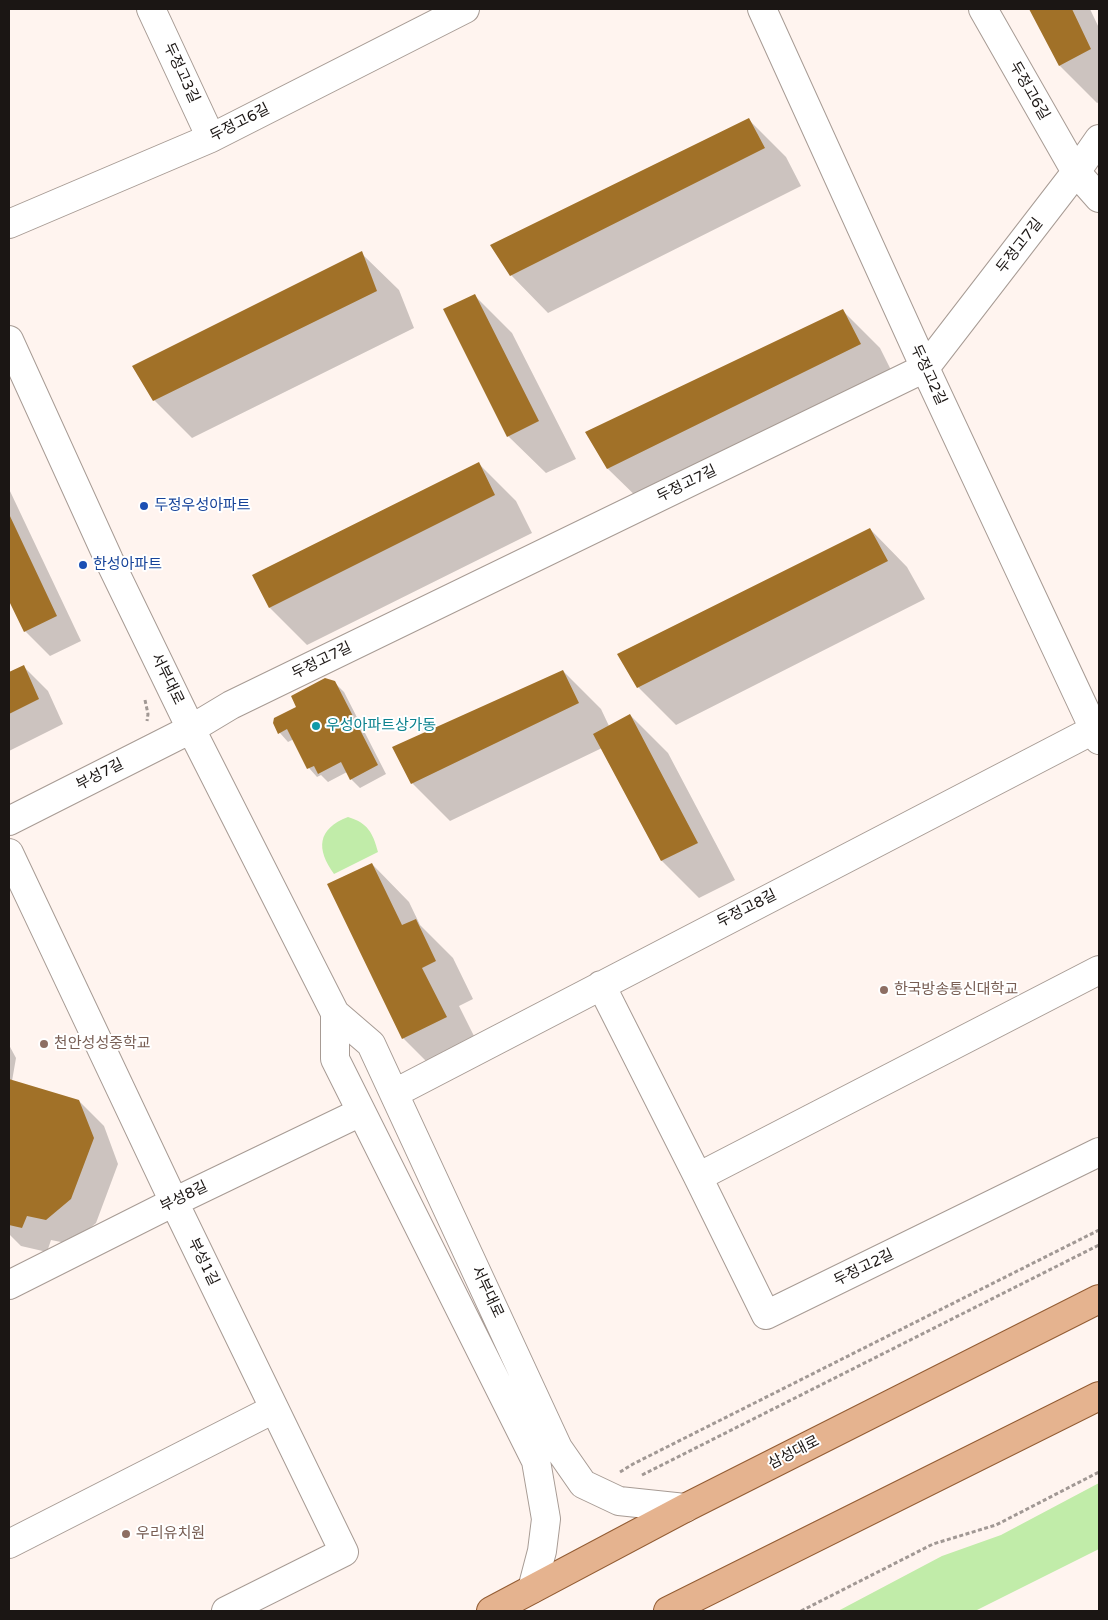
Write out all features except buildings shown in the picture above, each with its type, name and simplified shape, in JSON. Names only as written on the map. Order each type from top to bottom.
[{"type":"main road","name":"삼성대로","points":[[491,1611],[685,1508],[1099,1298]]},
{"type":"main road","points":[[668,1611],[1099,1396]]},
{"type":"street","name":"두정고3길","points":[[151,9],[211,138]]},
{"type":"street","name":"두정고6길","points":[[9,224],[211,138],[465,9]]},
{"type":"street","name":"두정고2길","points":[[762,9],[925,368],[1098,732]]},
{"type":"street","name":"두정고6길","points":[[983,9],[1076,172],[1099,198]]},
{"type":"street","name":"두정고7길","points":[[191,729],[240,701],[925,368],[1076,172],[1099,139]]},
{"type":"street","name":"서부대로","points":[[9,340],[109,560],[191,729],[335,1013],[371,1044],[558,1448],[583,1484],[619,1501],[685,1508]]},
{"type":"street","name":"부성7길","points":[[9,821],[191,729]]},
{"type":"street","name":"두정고8길","points":[[395,1093],[601,985],[1098,732]]},
{"type":"street","name":"부성1길","points":[[9,853],[174,1202],[344,1552],[226,1611]]},
{"type":"street","points":[[698,1177],[1099,970]]},
{"type":"street","name":"두정고2길","points":[[601,985],[766,1315],[1099,1152]]},
{"type":"street","name":"서부대로","points":[[335,1013],[335,1059],[536,1461],[546,1519],[542,1551],[532,1589]]},
{"type":"street","name":"부성8길","points":[[9,1285],[174,1202],[362,1112]]},
{"type":"street","points":[[9,1544],[274,1409]]},
{"type":"path","points":[[144,695],[148,714],[146,723]]},
{"type":"path","points":[[619,1472],[641,1459],[1099,1230]]},
{"type":"path","points":[[634,1479],[1099,1245]]},
{"type":"path","points":[[801,1611],[933,1544],[996,1525],[1099,1472]]},
{"type":"green space","points":[[348,817],[360,822],[369,830],[378,852],[334,874],[324,856],[323,841],[330,827]]},
{"type":"green space","points":[[1099,1483],[1099,1549],[975,1611],[838,1611],[942,1556],[1001,1535]]},
{"type":"place","name":"두정우성아파트","points":[[144,506]]},
{"type":"place","name":"한성아파트","points":[[83,565]]},
{"type":"place","name":"우성아파트상가동","points":[[316,726]]},
{"type":"place","name":"한국방송통신대학교","points":[[884,990]]},
{"type":"place","name":"천안성성중학교","points":[[44,1044]]},
{"type":"place","name":"우리유치원","points":[[126,1534]]}]
